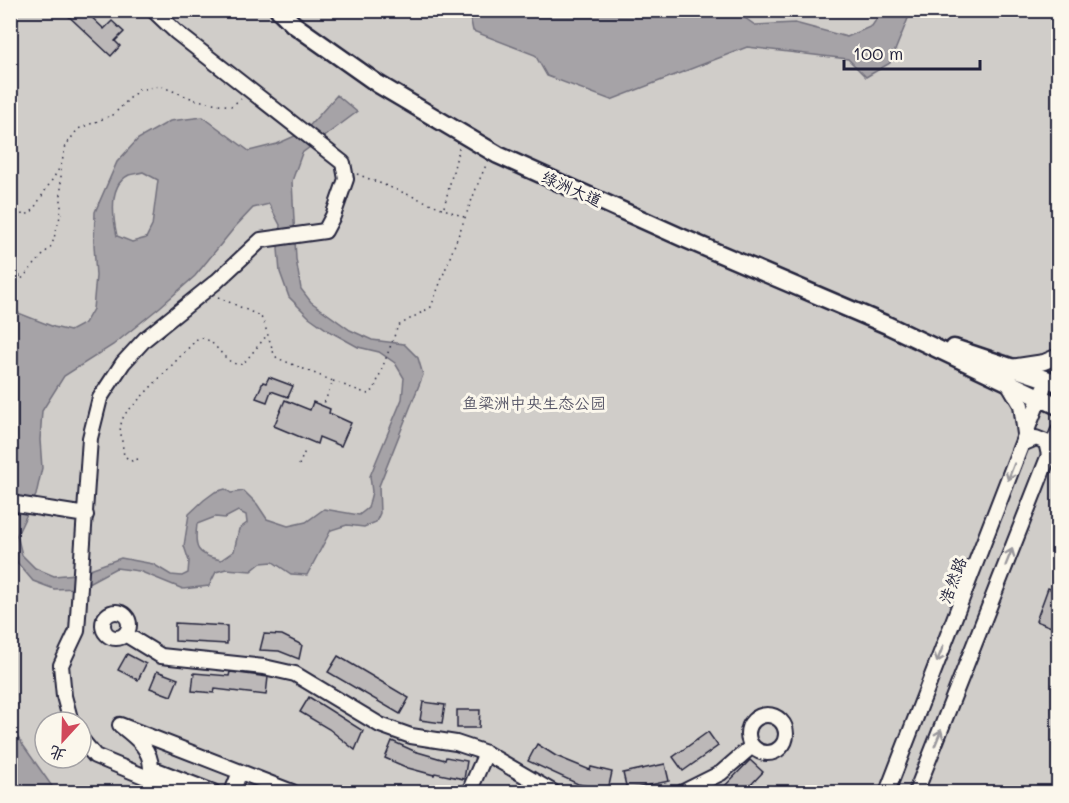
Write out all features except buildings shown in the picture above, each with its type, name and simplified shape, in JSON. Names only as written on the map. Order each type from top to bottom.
[{"type":"main road","name":"绿洲大道","points":[[279,10],[293,24],[378,84],[496,153],[672,233],[887,325],[1010,375],[1053,381]]},
{"type":"main road","name":"绿洲大道","points":[[1010,375],[1040,398],[1059,406]]},
{"type":"street","points":[[68,710],[61,665],[77,631],[90,438],[100,398],[123,363],[146,339],[261,240],[325,231],[333,216],[346,179],[343,164],[176,32],[153,10]]},
{"type":"street","points":[[1054,448],[1036,438],[1024,440],[1021,405],[1010,375],[1059,356]]},
{"type":"street","name":"浩然路","points":[[887,792],[1040,398],[1053,381]]},
{"type":"street","points":[[916,792],[1059,432]]},
{"type":"street","points":[[10,503],[86,514]]},
{"type":"street","points":[[125,634],[161,656],[264,667],[295,674],[380,725],[411,736],[456,743],[486,753],[553,792]]},
{"type":"street","points":[[146,772],[147,751],[137,738],[120,724],[292,792]]},
{"type":"street","points":[[683,792],[721,773],[752,746]]},
{"type":"street","points":[[469,792],[486,753]]},
{"type":"street","points":[[93,754],[213,792]]},
{"type":"street","points":[[146,772],[182,792]]},
{"type":"street","points":[[232,792],[240,772]]},
{"type":"path","points":[[10,292],[52,245],[61,213],[61,166],[66,145],[78,129],[113,115],[138,90],[160,86],[196,100],[231,106],[252,92]]},
{"type":"path","points":[[443,208],[463,134]]},
{"type":"path","points":[[204,291],[260,316],[277,358],[368,394],[374,390],[398,326],[431,307],[484,167],[496,153]]},
{"type":"path","points":[[10,210],[24,215],[31,213],[61,166]]},
{"type":"path","points":[[344,169],[465,217]]},
{"type":"path","points":[[10,268],[22,278]]},
{"type":"path","points":[[138,459],[132,461],[124,456],[120,427],[124,415],[198,338],[209,340],[237,365],[243,364],[268,334]]},
{"type":"path","points":[[323,406],[333,381]]},
{"type":"path","points":[[299,465],[305,451]]},
{"type":"green space","name":"鱼梁洲中央生态公园","points":[[10,11],[1058,11],[1058,792],[11,792]]},
{"type":"shaded area","points":[[469,11],[735,11],[755,25],[795,23],[847,37],[872,26],[882,11],[911,11],[890,63],[866,77],[848,59],[747,47],[611,100],[547,76],[535,55],[473,31]]},
{"type":"shaded area","points":[[337,95],[357,112],[302,153],[292,181],[296,259],[301,289],[311,302],[350,330],[372,340],[404,344],[418,358],[423,375],[379,486],[380,513],[376,522],[364,527],[347,525],[331,530],[307,575],[291,574],[273,562],[261,563],[251,571],[226,569],[216,572],[209,586],[183,589],[139,571],[116,568],[79,588],[54,589],[33,581],[11,558],[10,497],[14,485],[10,476],[11,310],[70,331],[85,323],[93,309],[96,276],[95,212],[117,162],[138,139],[170,121],[203,117],[249,151],[277,144],[304,132]],"holes":[[[143,172],[158,180],[152,226],[146,238],[132,242],[117,236],[114,220],[115,194],[122,180],[129,175]],[[269,204],[280,225],[278,249],[280,272],[289,297],[309,317],[329,331],[358,347],[379,352],[395,363],[404,378],[402,399],[370,476],[372,492],[368,508],[359,515],[324,509],[306,522],[288,526],[267,519],[244,491],[231,493],[225,489],[215,492],[189,514],[184,546],[189,561],[188,573],[182,576],[171,575],[153,564],[121,558],[76,574],[54,576],[35,568],[22,555],[17,535],[36,495],[42,468],[40,440],[42,411],[64,376],[113,345],[195,276],[253,208]],[[238,511],[246,515],[247,523],[239,529],[234,551],[221,560],[206,556],[198,549],[197,524],[215,517],[225,518]]]},
{"type":"shaded area","points":[[11,728],[33,759],[33,770],[41,770],[56,792],[11,792]]}]
